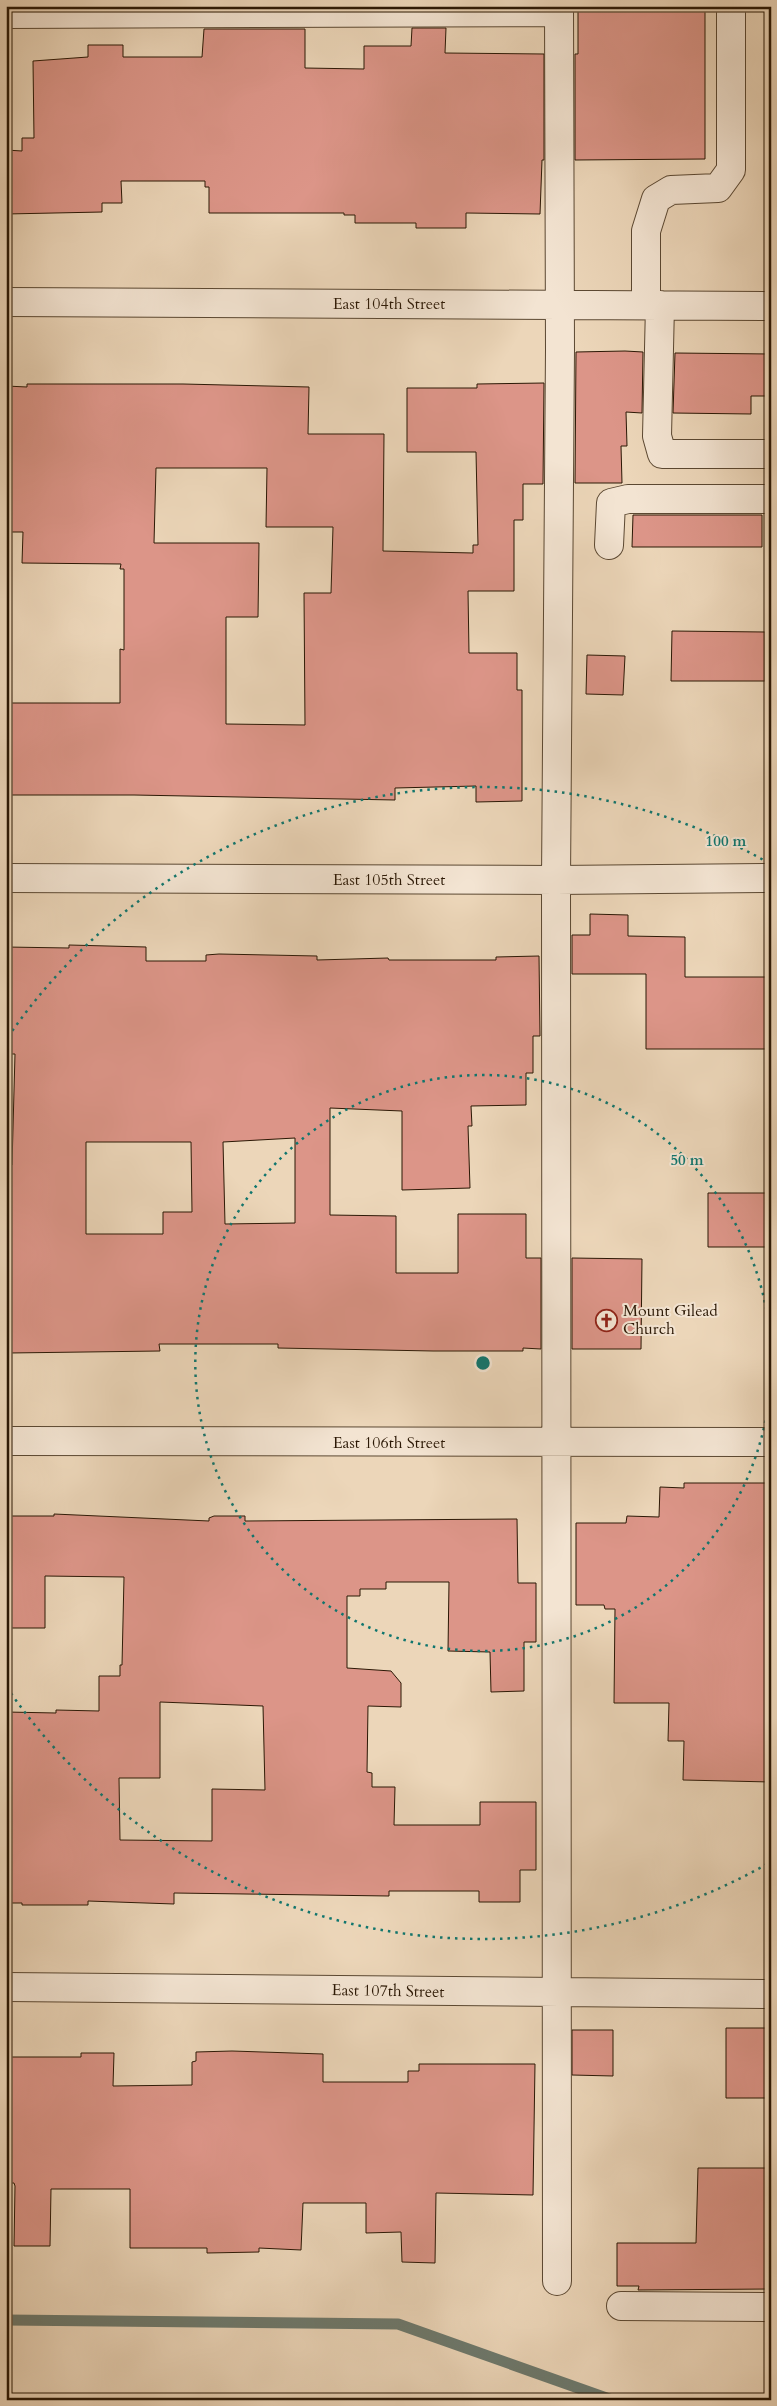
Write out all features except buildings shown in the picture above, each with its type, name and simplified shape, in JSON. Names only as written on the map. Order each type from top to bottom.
[{"type":"street","points":[[731,6],[731,170],[718,188],[671,190],[656,199],[646,231],[653,306],[657,436],[662,454],[771,454]]},
{"type":"street","points":[[6,14],[559,9],[560,305],[556,880],[557,2281]]},
{"type":"street","name":"East 104th Street","points":[[6,302],[771,306]]},
{"type":"street","points":[[609,545],[611,503],[628,499],[771,499]]},
{"type":"street","name":"East 105th Street","points":[[6,878],[556,880],[771,878]]},
{"type":"street","name":"East 106th Street","points":[[6,1441],[557,1444],[771,1442]]},
{"type":"street","name":"East 107th Street","points":[[6,1987],[771,1994]]},
{"type":"street","points":[[621,2306],[771,2307]]},
{"type":"waterway","points":[[6,2320],[398,2324],[612,2400]]},
{"type":"place","name":"Mount Gilead Church","points":[[607,1320]]}]
